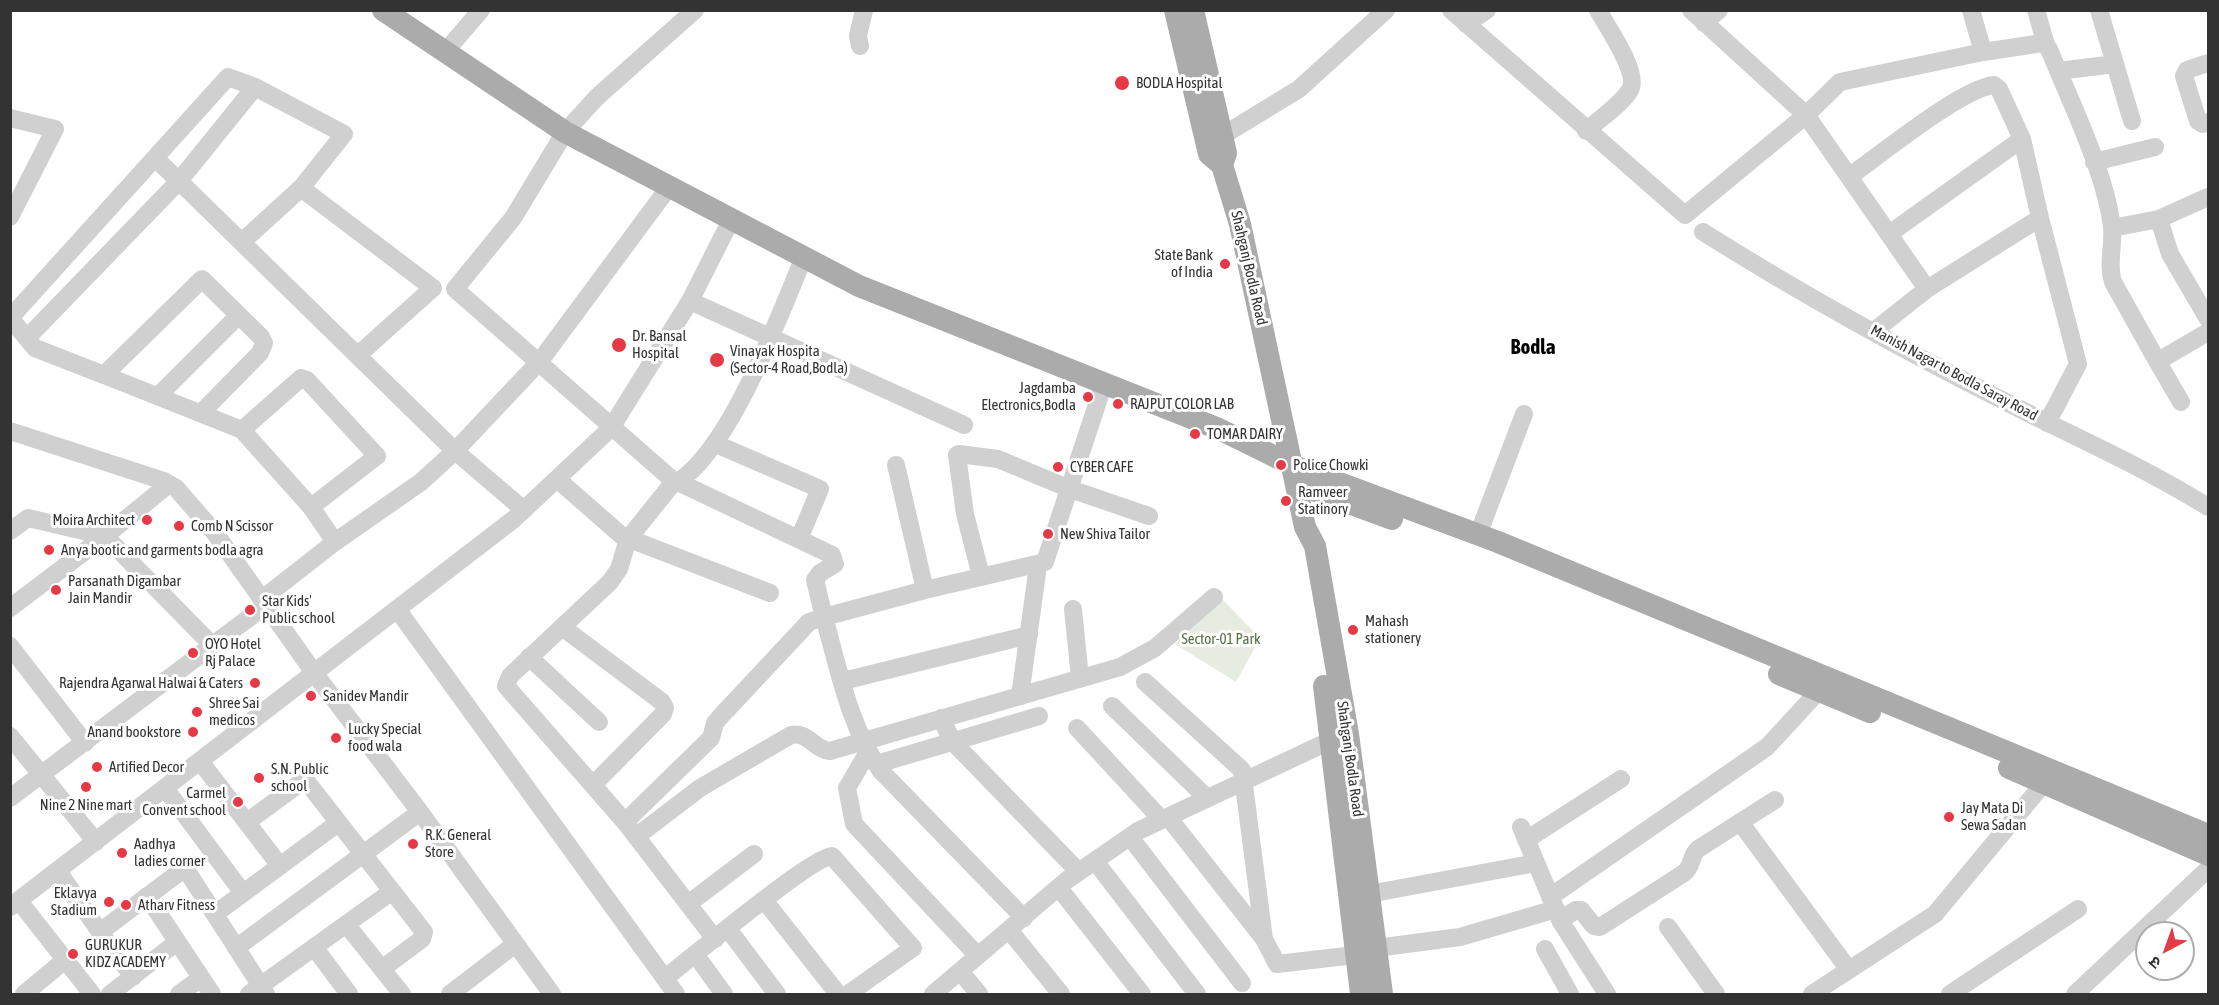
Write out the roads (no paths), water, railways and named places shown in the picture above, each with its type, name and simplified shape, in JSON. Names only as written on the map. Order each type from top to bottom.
[{"type":"main road","points":[[383,10],[565,132],[859,286],[1219,429],[1295,475],[1474,549],[2208,835]]},
{"type":"main road","points":[[1175,10],[1209,154],[1222,165]]},
{"type":"main road","name":"Shahganj Bodla Road","points":[[1193,10],[1226,153],[1222,165],[1240,224],[1305,527],[1315,546],[1366,951],[1382,994]]},
{"type":"main road","points":[[1295,475],[1478,534],[2208,855]]},
{"type":"main road","name":"Shahganj Bodla Road","points":[[1340,736],[1369,894],[1361,994]]},
{"type":"street","points":[[445,52],[481,10]]},
{"type":"street","points":[[695,10],[597,97],[565,132],[513,218],[455,287],[540,361],[611,428],[676,482],[834,557],[832,566],[820,573],[815,580],[843,681],[869,752],[1024,918]]},
{"type":"street","points":[[860,46],[858,36],[864,10]]},
{"type":"street","points":[[1222,136],[1299,89],[1386,10]]},
{"type":"street","points":[[1451,10],[1586,131],[1685,215],[1806,115],[1840,82],[1983,52],[2036,44],[2046,45]]},
{"type":"street","points":[[1466,24],[1486,10]]},
{"type":"street","points":[[1586,131],[1629,92],[1633,82],[1631,70],[1598,10]]},
{"type":"street","points":[[1691,10],[1806,115],[1927,289]]},
{"type":"street","points":[[1704,23],[1719,10]]},
{"type":"street","points":[[1971,10],[1983,52]]},
{"type":"street","points":[[2036,10],[2046,45],[2094,162],[2112,228],[2109,271],[2113,282],[2181,402]]},
{"type":"street","points":[[2099,10],[2132,121]]},
{"type":"street","points":[[2208,63],[2187,70],[2184,76],[2198,121],[2203,124],[2208,122]]},
{"type":"street","points":[[2058,71],[2115,64]]},
{"type":"street","points":[[243,241],[301,188],[344,134],[255,87],[228,77],[10,318],[18,333],[35,348],[242,429],[311,507],[335,542]]},
{"type":"street","points":[[1850,176],[1957,100],[1988,86],[1999,88],[2022,139],[2078,367],[2047,423]]},
{"type":"street","points":[[18,333],[179,181],[255,87]]},
{"type":"street","points":[[10,218],[55,129],[11,118]]},
{"type":"street","points":[[1889,234],[2022,139]]},
{"type":"street","points":[[2094,162],[2155,147]]},
{"type":"street","points":[[155,158],[243,241],[455,451],[524,510]]},
{"type":"street","points":[[10,798],[43,776],[212,645],[335,542],[421,482],[455,451],[540,361],[669,187]]},
{"type":"street","points":[[301,188],[433,288],[358,355]]},
{"type":"street","points":[[2112,228],[2158,219],[2208,197]]},
{"type":"street","points":[[1874,331],[1927,289],[2040,218]]},
{"type":"street","points":[[2158,219],[2170,254],[2208,320]]},
{"type":"street","points":[[92,994],[15,904],[524,510],[611,428],[690,301],[731,220]]},
{"type":"street","name":"Manish Nagar to Bodla Saray Road","points":[[1703,232],[1782,282],[2047,423],[2122,459],[2208,507]]},
{"type":"street","points":[[777,994],[722,934],[688,904],[625,822],[507,690],[506,681],[610,582],[619,569],[628,539],[676,482],[716,444],[770,338],[804,257]]},
{"type":"street","points":[[104,375],[202,279],[261,337],[263,347],[201,413]]},
{"type":"street","points":[[690,301],[964,425]]},
{"type":"street","points":[[158,396],[239,315]]},
{"type":"street","points":[[2156,358],[2160,360],[2208,332]]},
{"type":"street","points":[[242,429],[298,379],[304,378],[374,451],[377,456],[374,460],[311,507]]},
{"type":"street","points":[[625,822],[711,738],[715,723],[720,717],[809,622],[981,576],[1038,566],[1048,557],[1104,383]]},
{"type":"street","points":[[1478,534],[1524,414]]},
{"type":"street","points":[[10,431],[169,484],[215,533],[315,674],[552,994]]},
{"type":"street","points":[[716,444],[820,489],[799,539]]},
{"type":"street","points":[[981,576],[965,514],[957,455],[962,453],[998,459],[1070,489],[1149,516]]},
{"type":"street","points":[[896,465],[925,590]]},
{"type":"street","points":[[557,479],[614,531],[628,539],[770,593]]},
{"type":"street","points":[[10,608],[169,484]]},
{"type":"street","points":[[10,531],[28,518],[105,536],[212,645]]},
{"type":"street","points":[[1020,696],[1038,566]]},
{"type":"street","points":[[978,956],[854,824],[848,788],[869,752],[941,718],[1120,667],[1147,653],[1214,597]]},
{"type":"street","points":[[397,609],[676,994]]},
{"type":"street","points":[[1073,609],[1080,678]]},
{"type":"street","points":[[562,627],[662,702],[665,708],[663,714],[593,785]]},
{"type":"street","points":[[843,681],[1029,635]]},
{"type":"street","points":[[10,646],[85,743]]},
{"type":"street","points":[[529,657],[599,722]]},
{"type":"street","points":[[1144,682],[1242,770],[1264,939]]},
{"type":"street","points":[[1555,909],[1767,747],[1825,685]]},
{"type":"street","points":[[1112,706],[1207,798]]},
{"type":"street","points":[[637,837],[700,788],[791,735],[801,734],[828,752],[869,752],[952,741],[1039,716]]},
{"type":"street","points":[[941,718],[952,741],[1079,872]]},
{"type":"street","points":[[1077,728],[1165,818],[1264,939],[1275,961],[1280,965],[1460,937],[1555,909],[1581,910],[1594,926],[1600,927],[1684,873],[1690,867],[1695,852],[1775,801]]},
{"type":"street","points":[[10,735],[96,842]]},
{"type":"street","points":[[933,994],[1079,872],[1130,837],[1165,818],[1340,736]]},
{"type":"street","points":[[200,761],[280,866]]},
{"type":"street","points":[[1607,994],[1555,909],[1523,834],[1621,779]]},
{"type":"street","points":[[247,822],[305,781],[424,936],[382,969]]},
{"type":"street","points":[[1812,994],[1943,907],[2044,783]]},
{"type":"street","points":[[165,788],[243,893]]},
{"type":"street","points":[[236,948],[420,813]]},
{"type":"street","points":[[1740,822],[1849,970]]},
{"type":"street","points":[[215,915],[338,823]]},
{"type":"street","points":[[1130,837],[1242,983]]},
{"type":"street","points":[[688,904],[754,854]]},
{"type":"street","points":[[665,978],[764,900],[828,856],[836,858],[913,948],[848,994]]},
{"type":"street","points":[[1095,861],[1197,994]]},
{"type":"street","points":[[1369,894],[1536,863]]},
{"type":"street","points":[[100,932],[185,868],[236,948],[258,992],[314,947],[391,892]]},
{"type":"street","points":[[2075,994],[2208,869]]},
{"type":"street","points":[[58,871],[133,977]]},
{"type":"street","points":[[1059,888],[1142,994]]},
{"type":"street","points":[[147,896],[212,994]]},
{"type":"street","points":[[764,900],[837,994]]},
{"type":"street","points":[[1950,994],[2078,909]]},
{"type":"street","points":[[346,924],[402,994]]},
{"type":"street","points":[[1668,927],[1716,994]]},
{"type":"street","points":[[1009,930],[1061,994]]},
{"type":"street","points":[[110,994],[177,942]]},
{"type":"street","points":[[450,994],[514,945]]},
{"type":"street","points":[[314,947],[349,994]]},
{"type":"street","points":[[1545,949],[1570,994]]},
{"type":"street","points":[[695,954],[724,994]]},
{"type":"street","points":[[24,994],[65,960]]},
{"type":"street","points":[[960,971],[979,994]]},
{"type":"street","points":[[179,994],[201,978]]},
{"type":"place","name":"BODLA Hospital","points":[[1122,83]]},
{"type":"place","name":"State Bank of India","points":[[1225,264]]},
{"type":"place","name":"Dr. Bansal Hospital","points":[[619,345]]},
{"type":"place","name":"Vinayak Hospita (Sector-4 Road,Bodla)","points":[[717,360]]},
{"type":"place","name":"Jagdamba Electronics,Bodla","points":[[1088,397]]},
{"type":"place","name":"RAJPUT COLOR LAB","points":[[1118,404]]},
{"type":"place","name":"TOMAR DAIRY","points":[[1195,434]]},
{"type":"place","name":"Police Chowki","points":[[1281,465]]},
{"type":"place","name":"CYBER CAFE","points":[[1058,467]]},
{"type":"place","name":"Ramveer Statinory","points":[[1286,501]]},
{"type":"place","name":"Moira Architect","points":[[147,520]]},
{"type":"place","name":"Comb N Scissor","points":[[179,526]]},
{"type":"place","name":"New Shiva Tailor","points":[[1048,534]]},
{"type":"place","name":"Anya bootic and garments bodla agra","points":[[49,550]]},
{"type":"place","name":"Parsanath Digambar Jain Mandir","points":[[56,590]]},
{"type":"place","name":"Star Kids' Public school","points":[[250,610]]},
{"type":"place","name":"Mahash stationery","points":[[1353,630]]},
{"type":"place","name":"OYO Hotel Rj Palace","points":[[193,653]]},
{"type":"place","name":"Rajendra Agarwal Halwai & Caters","points":[[255,683]]},
{"type":"place","name":"Sanidev Mandir","points":[[311,696]]},
{"type":"place","name":"Shree Sai medicos","points":[[197,712]]},
{"type":"place","name":"Anand bookstore","points":[[193,732]]},
{"type":"place","name":"Lucky Special food wala","points":[[336,738]]},
{"type":"place","name":"Artified Decor","points":[[97,767]]},
{"type":"place","name":"S.N. Public school","points":[[259,778]]},
{"type":"place","name":"Nine 2 Nine mart","points":[[86,787]]},
{"type":"place","name":"Carmel Convent school","points":[[238,802]]},
{"type":"place","name":"Jay Mata Di Sewa Sadan","points":[[1949,817]]},
{"type":"place","name":"R.K. General Store","points":[[413,844]]},
{"type":"place","name":"Aadhya ladies corner","points":[[122,853]]},
{"type":"place","name":"Eklavya Stadium","points":[[109,902]]},
{"type":"place","name":"Atharv Fitness","points":[[126,905]]},
{"type":"place","name":"GURUKUR KIDZ ACADEMY","points":[[73,954]]},
{"type":"district","name":"Bodla","points":[[1533,347]]},
{"type":"park label","name":"Sector-01 Park","points":[[1221,639]]}]
